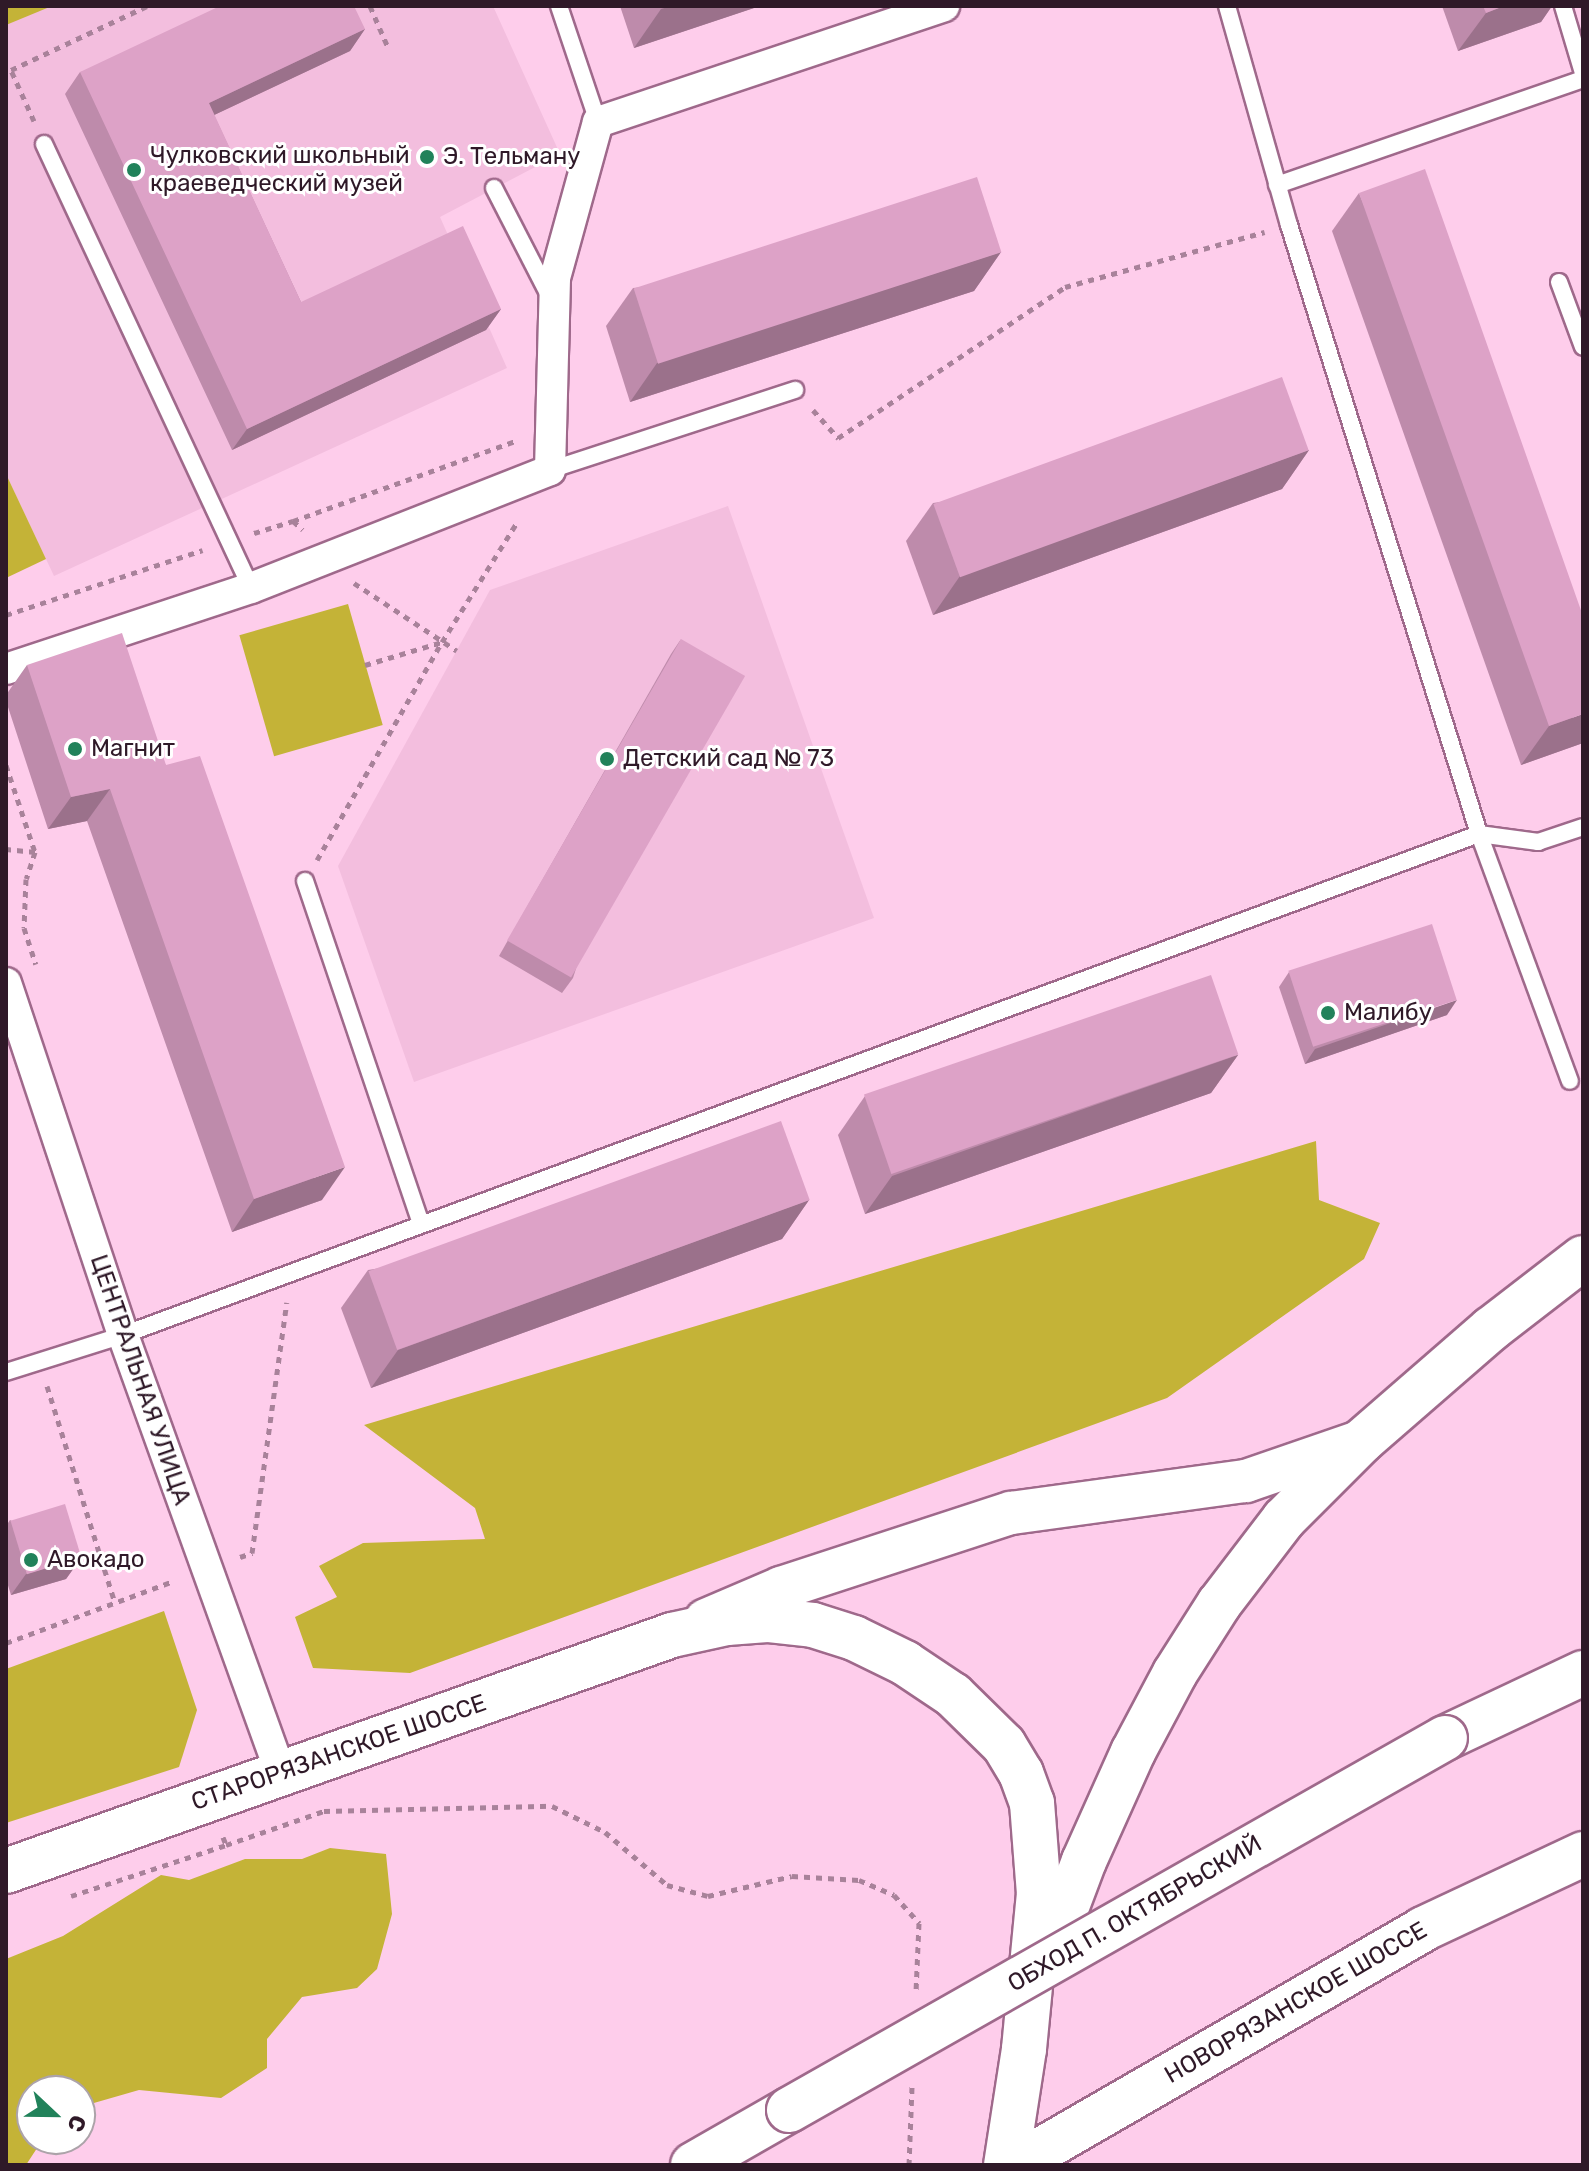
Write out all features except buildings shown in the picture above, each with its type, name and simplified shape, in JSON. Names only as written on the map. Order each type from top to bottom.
[{"type":"main road","points":[[1006,2165],[1024,2049],[1050,1953],[1084,1861],[1133,1752],[1175,1673],[1219,1604],[1284,1519],[1362,1441],[1491,1329],[1583,1258]]},
{"type":"main road","points":[[672,1635],[781,1588],[1011,1513],[1246,1481],[1362,1441]]},
{"type":"main road","name":"СТАРОРЯЗАНСКОЕ ШОССЕ","points":[[6,1871],[672,1635],[727,1623],[767,1620],[813,1625],[854,1638],[905,1663],[953,1695],[1004,1745],[1021,1773],[1032,1803],[1038,1845],[1039,1893],[1024,2049]]},
{"type":"main road","name":"ОБХОД П. ОКТЯБРЬСКИЙ","points":[[693,2165],[1445,1738],[1583,1673]]},
{"type":"main road","name":"НОВОРЯЗАНСКОЕ ШОССЕ","points":[[1015,2165],[1423,1929],[1583,1854]]},
{"type":"street","points":[[6,669],[251,588],[550,470],[555,278],[598,122],[944,6]]},
{"type":"street","name":"ЦЕНТРАЛЬНАЯ УЛИЦА","points":[[6,983],[123,1335],[281,1774]]},
{"type":"lane","points":[[559,6],[598,122]]},
{"type":"lane","points":[[1227,6],[1289,225],[1479,834],[1570,1081]]},
{"type":"lane","points":[[1277,185],[1583,76],[1563,6]]},
{"type":"lane","points":[[44,144],[251,588]]},
{"type":"lane","points":[[494,188],[554,306]]},
{"type":"lane","points":[[1559,282],[1583,347]]},
{"type":"lane","points":[[550,470],[795,390]]},
{"type":"lane","points":[[6,1372],[123,1335],[1479,834],[1538,842],[1583,827]]},
{"type":"lane","points":[[305,881],[421,1224]]},
{"type":"path","points":[[44,144],[11,70],[147,6]]},
{"type":"path","points":[[370,6],[387,45]]},
{"type":"path","points":[[795,390],[838,438],[1065,287],[1289,225]]},
{"type":"path","points":[[293,521],[551,428]]},
{"type":"path","points":[[305,881],[442,642],[550,470]]},
{"type":"path","points":[[365,665],[442,642]]},
{"type":"path","points":[[6,765],[35,852],[6,849]]},
{"type":"path","points":[[252,1553],[291,1273]]},
{"type":"path","points":[[39,1361],[115,1603]]},
{"type":"path","points":[[6,1643],[178,1579]]},
{"type":"path","points":[[324,1811],[552,1806],[605,1832],[667,1885],[708,1896],[792,1876],[859,1880],[894,1895],[919,1923]]},
{"type":"path","points":[[65,1898],[226,1845]]},
{"type":"shaded area","points":[[6,6],[493,6],[560,154],[440,217],[507,368],[54,576],[6,474]]},
{"type":"shaded area","points":[[6,6],[52,6],[6,25]]},
{"type":"shaded area","points":[[6,474],[46,559],[6,578]]},
{"type":"shaded area","name":"Детский сад № 73","points":[[728,506],[874,918],[414,1082],[338,866],[490,590]]},
{"type":"shaded area","points":[[348,604],[383,725],[274,756],[239,635]]},
{"type":"shaded area","points":[[1316,1141],[1319,1200],[1380,1223],[1364,1259],[1167,1398],[410,1673],[313,1668],[295,1617],[337,1597],[319,1566],[363,1543],[485,1539],[475,1508],[364,1425]]},
{"type":"shaded area","points":[[164,1611],[197,1710],[179,1767],[6,1823],[6,1669]]},
{"type":"shaded area","points":[[330,1848],[386,1854],[392,1914],[377,1969],[357,1988],[302,1997],[267,2039],[267,2068],[221,2098],[139,2090],[96,2102],[96,2075],[16,2075],[16,2155],[33,2155],[26,2165],[6,2165],[6,1959],[63,1936],[161,1875],[189,1880],[245,1859],[302,1859]]},
{"type":"place","name":"Э. Тельману","points":[[427,157]]},
{"type":"place","name":"Чулковский школьный краеведческий музей","points":[[134,170]]},
{"type":"place","name":"Магнит","points":[[75,749]]},
{"type":"place","name":"Детский сад № 73","points":[[607,759]]},
{"type":"place","name":"Малибу","points":[[1328,1013]]},
{"type":"place","name":"Авокадо","points":[[31,1560]]}]
